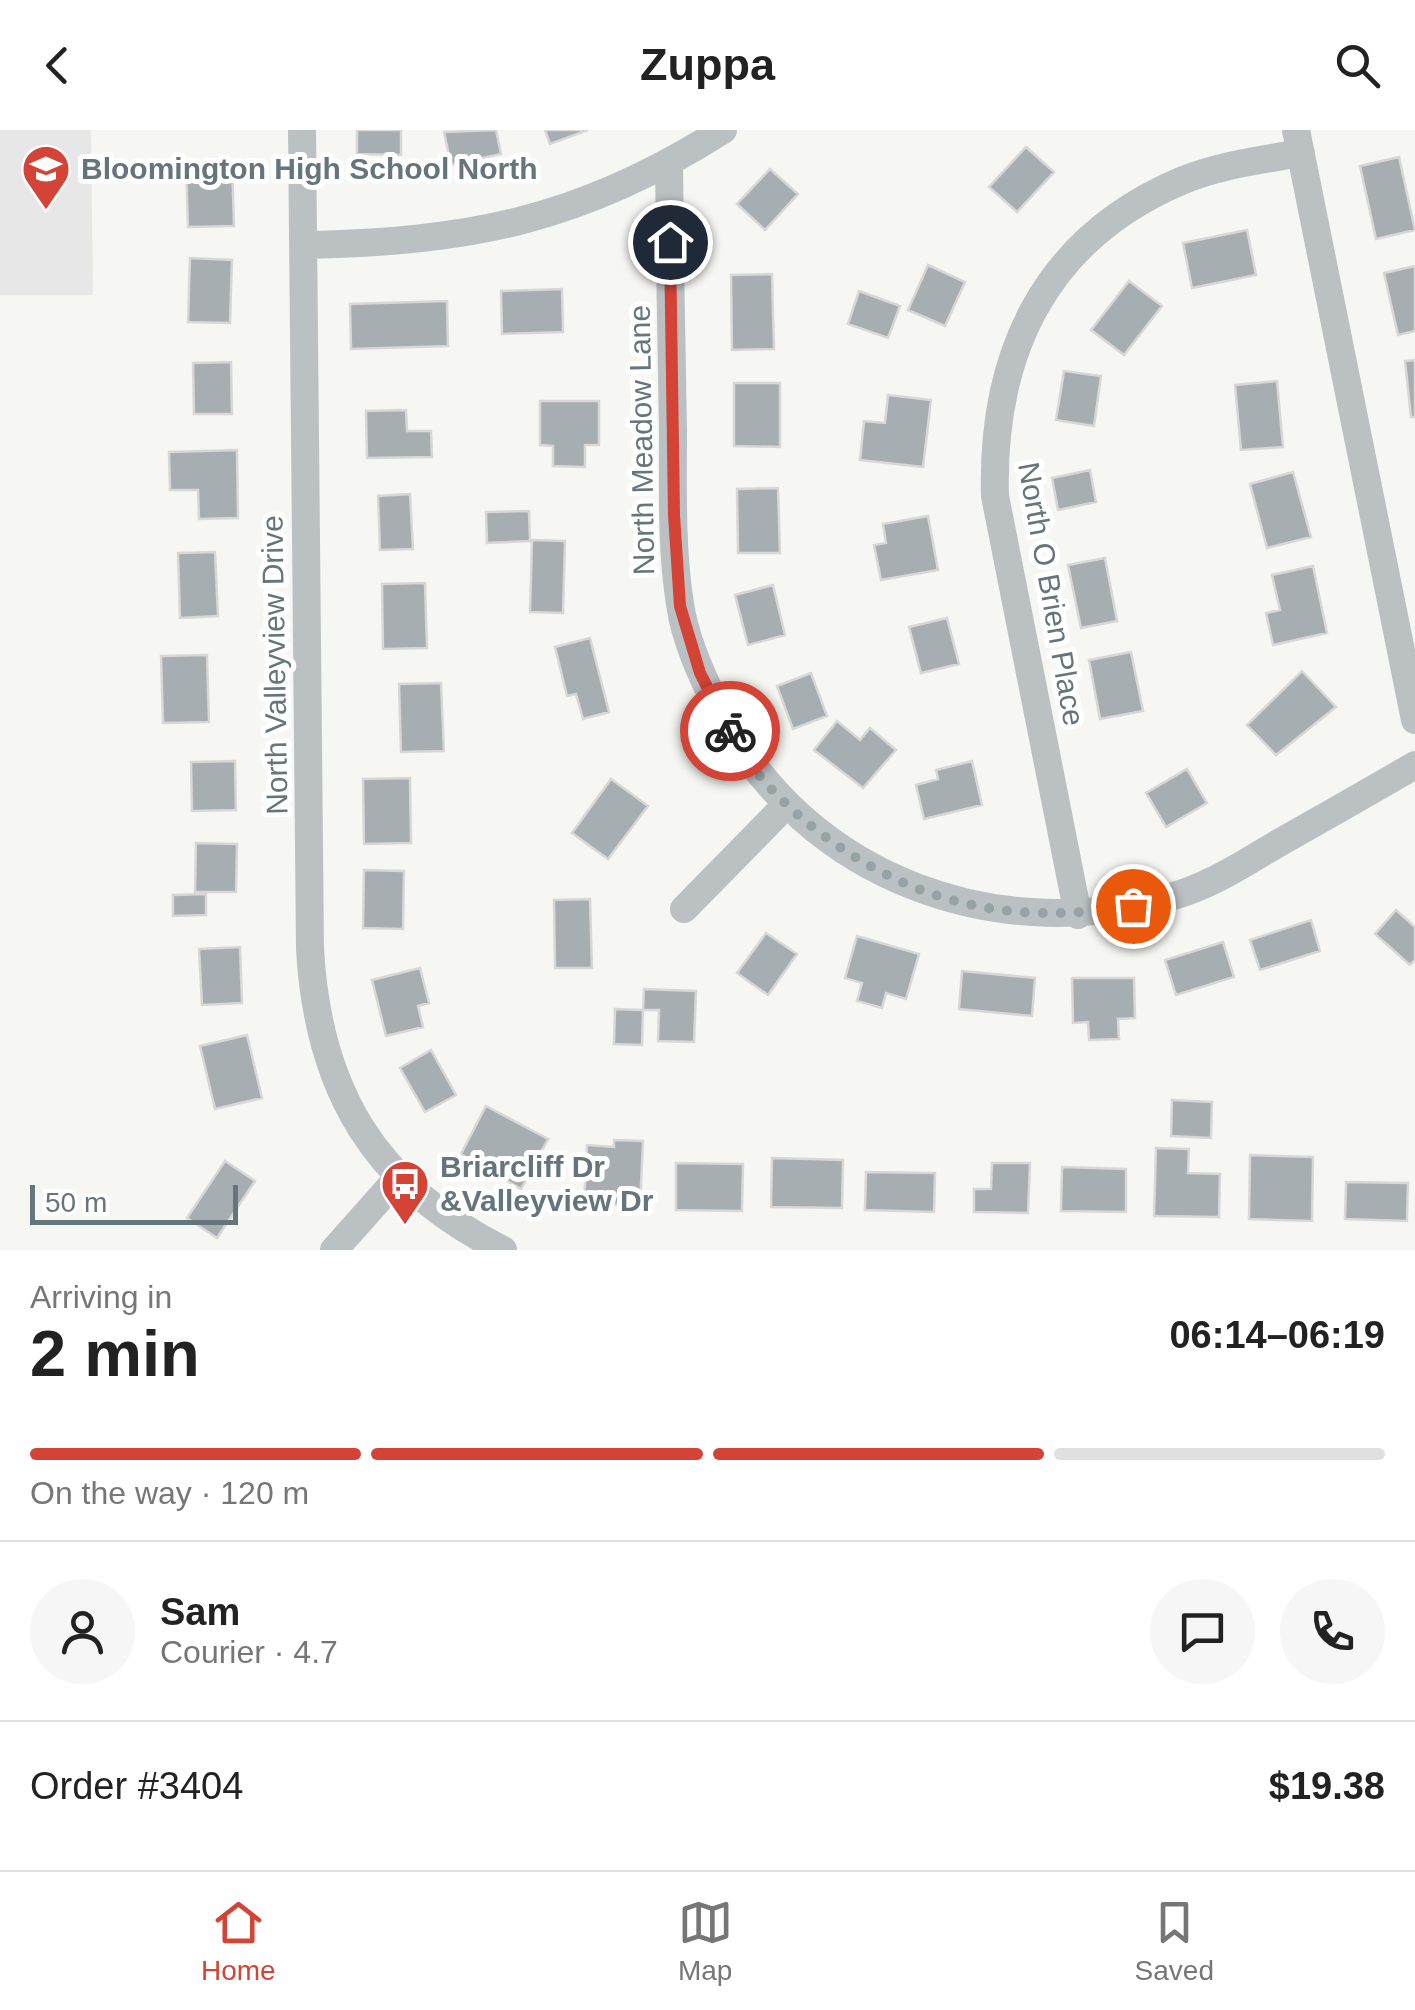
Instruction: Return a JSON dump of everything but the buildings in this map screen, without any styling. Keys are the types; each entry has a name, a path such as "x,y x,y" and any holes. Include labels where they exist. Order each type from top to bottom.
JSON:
{"street":[{"name":"North Valleyview Drive","path":"302,130 313,998 322,1039 345,1103 398,1178 429,1206 504,1250"},
{"path":"304,246 390,244 479,232 566,209 669,164 724,130"},
{"path":"1298,142 1415,720"},
{"name":"North O Brien Place","path":"1078,915 995,496 994,450 1004,377 1018,340 1048,286 1099,230 1183,180 1298,142"},
{"name":"North Meadow Lane","path":"669,164 674,515 680,606 700,673 740,752 786,806 835,845 892,880 950,901 1014,913 1078,915 1185,892 1415,765"},
{"path":"684,909 786,806"},
{"path":"334,1250 398,1178"}],"shaded area":[{"name":"Bloomington High School North","path":"0,130 91,130 93,295 0,295"}],"way so far":[{"path":"730,731 740,752 786,806 835,845 892,880 950,901 1014,913 1078,915 1133,906"}],"place":[{"name":"Bloomington High School North","path":"46,212"},
{"name":"Briarcliff Dr &Valleyview Dr","path":"405,1226"}],"route":[{"path":"670,242 674,515 680,606 700,673 730,731"}]}
